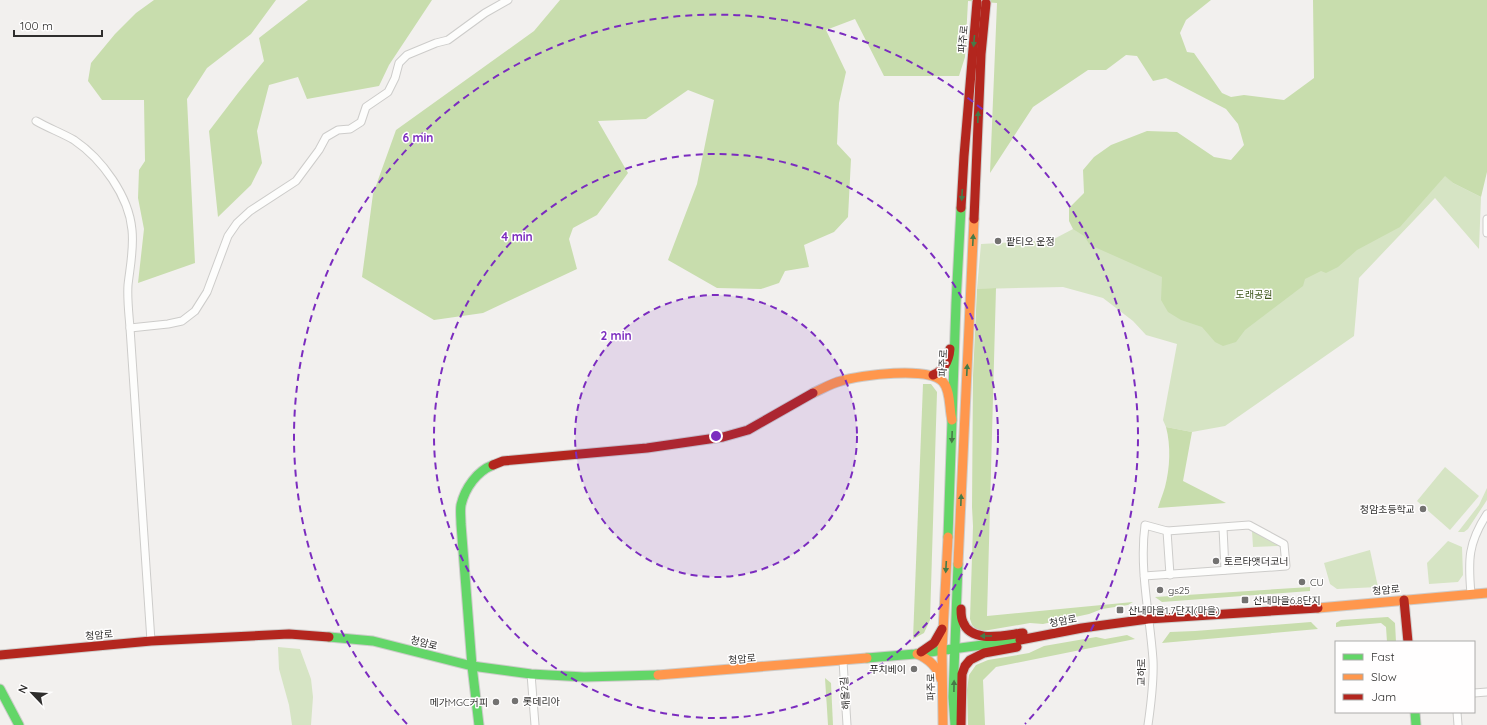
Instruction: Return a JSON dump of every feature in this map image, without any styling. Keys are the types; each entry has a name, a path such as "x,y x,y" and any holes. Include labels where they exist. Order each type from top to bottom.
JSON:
{"street":[{"path":"130,328 175,323 182,321 195,311 207,292 228,236 237,223 250,211 296,181 319,150 326,137 338,130 350,129 361,122 366,107 388,92 395,78 399,63 407,55 436,43 448,40 485,13 508,0"},
{"name":"파주로","path":"943,725 942,650 964,156 982,2 981,54 954,649 955,725"},
{"path":"36,121 74,140 98,161 115,183 127,205 132,230 132,258 128,286 130,328 151,641"},
{"path":"1487,219 1487,233"},
{"path":"932,375 940,373 946,367 949,358 951,325 956,312"},
{"path":"479,725 472,666 461,524 461,506 467,490 476,477 488,467 503,461 647,448 723,438 748,430 792,404 840,381 888,373 932,375 939,377 947,388 952,420"},
{"path":"1471,594 1470,553 1472,542 1478,527 1487,514"},
{"path":"960,525 962,562 961,616 966,627 976,636 1023,633 1039,637"},
{"name":"교하로","path":"1148,725 1152,698 1153,661 1144,576 1143,539 1145,525 1167,531"},
{"path":"1144,576 1170,575 1286,566 1284,544 1249,525 1167,531 1170,575"},
{"path":"1223,528 1225,570"},
{"name":"청암로","path":"0,655 151,641 290,634 373,641 472,666 531,674 584,676 664,675 915,654 1039,637 1082,628 1148,619 1487,593"},
{"path":"1404,600 1408,641"},
{"path":"915,654 928,648 934,643 942,630 944,620"},
{"path":"961,725 962,674 963,668 970,659 980,654 1023,645 1039,637"},
{"path":"915,654 930,660 936,666 940,674 942,686"},
{"name":"해올2길","path":"843,661 847,725"},
{"path":"531,674 536,725"},
{"path":"0,689 19,725"},
{"path":"1475,693 1487,692"},
{"path":"1415,713 1416,725"},
{"path":"1457,713 1458,725"}],"green space":[{"path":"154,0 276,0 251,34 207,68 187,99 195,263 138,283 144,229 138,198 139,170 145,161 144,100 102,100 88,81 91,63 115,34 136,13"},
{"path":"308,0 432,0 389,65 379,86 307,99 298,77 269,85 257,131 262,163 251,185 218,217 209,131 264,61 259,38"},
{"path":"560,0 1211,0 1186,20 1180,33 1187,52 1194,53 1222,93 1231,97 1244,95 1284,100 1314,78 1313,0 1487,0 1487,172 1481,197 1453,183 1445,176 1400,227 1357,250 1338,267 1326,273 1321,271 1305,279 1303,286 1245,330 1236,342 1223,346 1215,342 1202,327 1181,320 1168,312 1161,300 1162,277 1090,245 1084,236 1073,229 1069,221 1069,208 1084,193 1083,170 1094,157 1111,145 1147,131 1177,132 1214,157 1231,160 1244,145 1238,124 1226,109 1166,78 1153,81 1137,56 1126,55 1106,70 1088,70 1033,107 990,173 997,3 968,1 965,57 959,76 884,76 855,19 826,30 846,72 839,103 837,144 851,159 848,217 834,232 804,245 809,267 785,271 779,283 761,289 717,288 668,260 697,184 714,100 688,90 646,119 598,121 628,173 597,215 573,228 569,239 577,269 483,313 434,320 362,277 373,194 396,130 534,31"},
{"name":"도래공원","path":"1445,175 1453,183 1481,197 1479,249 1435,198 1359,278 1354,336 1225,426 1192,432 1166,427 1163,420 1177,344 1146,335 1133,321 1103,298 1063,287 977,289 981,244 1052,240 1073,229"},
{"path":"996,288 987,616 1133,602 1128,605 1102,609 1089,614 1043,624 1030,623 983,631 976,629 972,625 970,619 973,526 973,376 977,289"},
{"path":"923,384 931,384 937,392 930,620 924,633 913,639"},
{"path":"1166,427 1192,432 1183,481 1226,503 1158,508 1165,487 1169,465 1169,442"},
{"path":"1445,467 1479,496 1450,530 1417,501"},
{"path":"1487,488 1487,500 1468,529 1464,532 1458,532 1479,505"},
{"path":"1252,531 1279,546 1253,547"},
{"path":"1448,541 1462,547 1463,575 1458,582 1429,584 1427,563"},
{"path":"1370,550 1378,587 1337,589 1330,584 1324,563"},
{"path":"1310,587 1310,591 1162,602 1155,597"},
{"path":"1388,617 1395,623 1396,641 1387,641 1386,627 1381,623 1336,627 1336,623 1341,620"},
{"path":"1311,622 1318,629 1162,643 1170,632"},
{"path":"1127,635 1135,639 996,667 983,680 985,725 968,725 967,690 969,675 976,665 988,660 1029,653 1044,646 1096,637 1105,639"},
{"path":"278,647 300,649 311,679 313,697 311,725 292,725 289,705 279,669"},
{"path":"825,678 831,683 833,725 828,725"}],"traffic: fast":[{"path":"948,537 956,303 961,208"},
{"path":"479,725 472,666 461,524 461,505 465,492 472,481 482,471 493,465"},
{"path":"955,725 953,697 958,564"},
{"path":"329,637 373,641 472,666 531,674 584,677 658,675"},
{"path":"867,658 915,654 1020,640"},
{"path":"0,689 19,725"},
{"path":"1415,713 1416,725"}],"traffic: slow":[{"path":"958,564 974,219"},
{"path":"813,393 838,382 863,376 894,373 924,374 935,377 946,386 949,395 952,420"},
{"path":"943,725 942,651 948,537"},
{"path":"1318,608 1487,593"},
{"path":"917,654 932,664 937,670 941,679"},
{"path":"658,675 867,658"}],"traffic: jam":[{"path":"961,208 977,2"},
{"path":"974,219 981,54 986,3"},
{"path":"933,375 941,371 946,365 950,349"},
{"path":"493,465 503,461 647,448 723,437 748,430 813,393"},
{"path":"1404,600 1408,641"},
{"path":"1020,640 1082,628 1148,619 1318,608"},
{"path":"961,609 961,617 963,622 967,629 973,633 981,636 998,636 1023,633"},
{"path":"921,652 934,643 942,629"},
{"path":"0,655 151,641 289,634 329,637"},
{"path":"961,725 962,674 965,666 970,660 984,653 1017,647"}],"place":[{"name":"팥티오 운정","path":"998,241"},
{"name":"청암초등학교","path":"1423,509"},
{"name":"토르타앳더코너","path":"1216,561"},
{"name":"CU","path":"1302,582"},
{"name":"gs25","path":"1160,590"},
{"name":"산내마을6.8단지","path":"1245,600"},
{"name":"산내마을1.7단지(마을)","path":"1120,610"},
{"name":"푸치베이","path":"914,669"},
{"name":"롯데리아","path":"515,701"},
{"name":"메가MGC커피","path":"496,702"}]}
